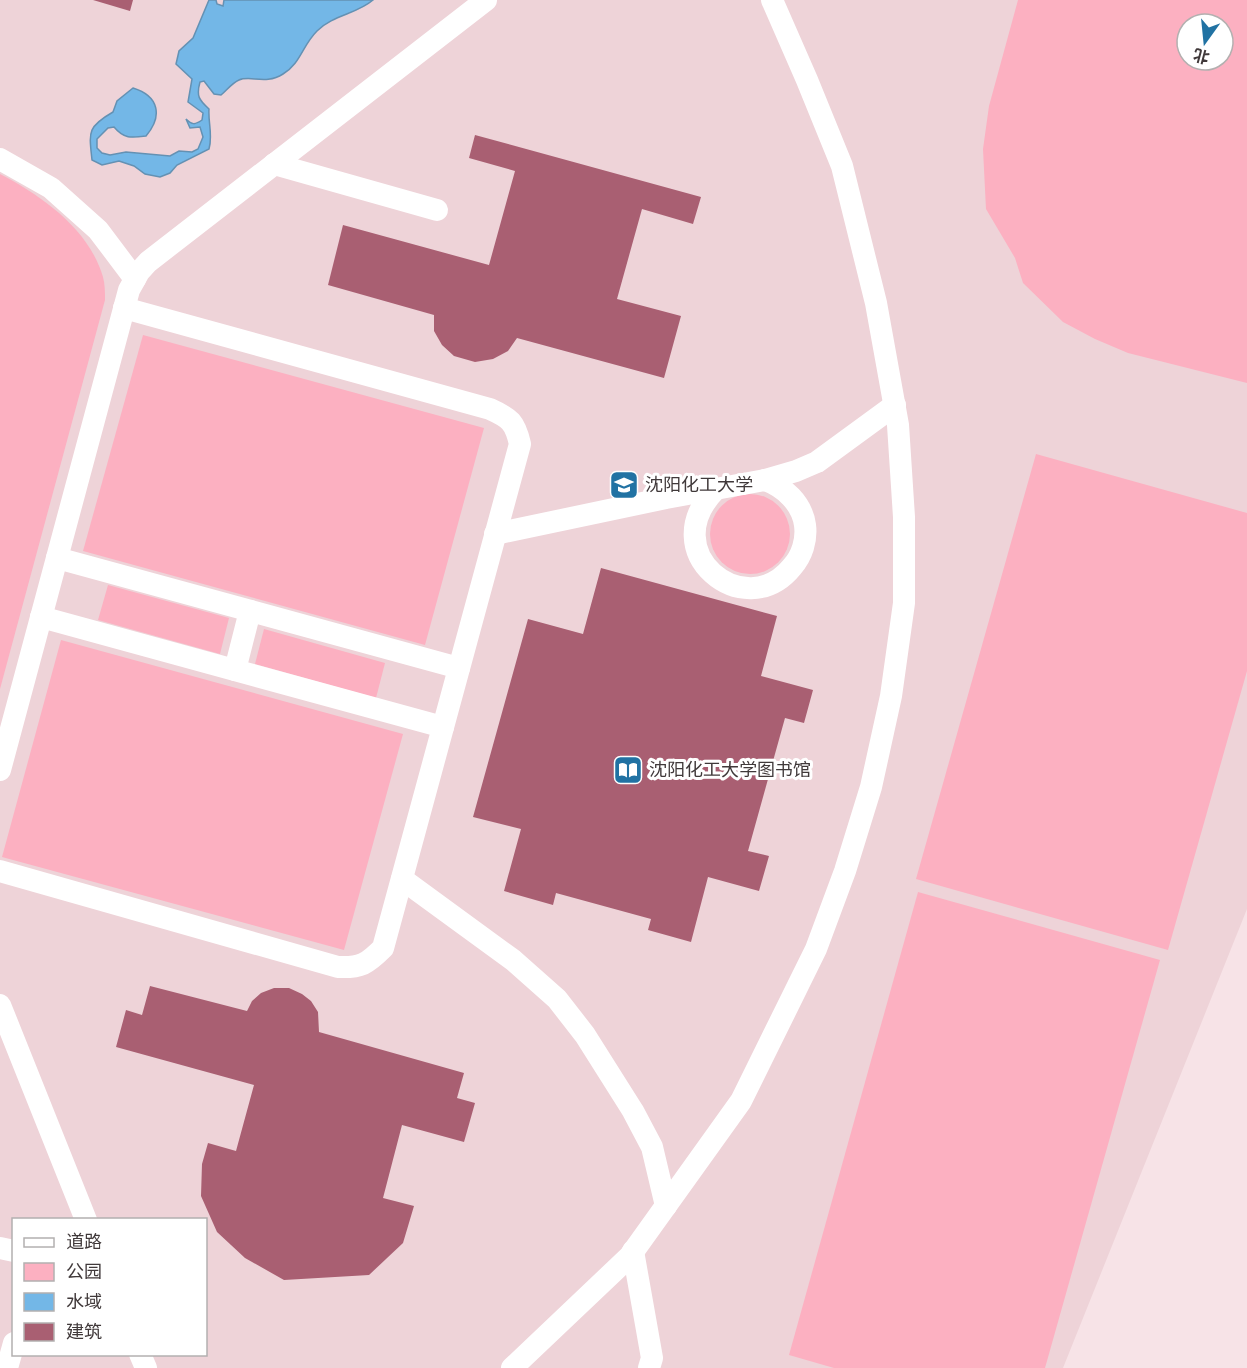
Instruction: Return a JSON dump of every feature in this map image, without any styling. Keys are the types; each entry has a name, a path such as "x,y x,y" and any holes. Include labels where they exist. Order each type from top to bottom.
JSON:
{"street":[{"path":"0,771 124,308 135,279 148,262 486,0"},
{"path":"512,1368 633,1251 741,1101 816,949 845,871 871,787 891,696 904,603 904,517 895,405 876,303 842,166 772,0"},
{"path":"0,159 51,188 98,230 135,279"},
{"path":"274,164 437,210"},
{"path":"0,871 338,967 356,968 370,960 383,948 520,444 517,429 506,416 490,409 124,308"},
{"path":"495,534 765,480 796,471 818,462 895,405"},
{"path":"716,489 705,500 697,514 694,532 696,550 705,566 717,578 733,586 751,588 770,585 786,575 798,561 805,543 805,524 798,506 787,491 765,480"},
{"path":"57,558 459,668"},
{"path":"235,670 250,611"},
{"path":"41,617 443,727"},
{"path":"402,879 513,960 557,999 585,1035 638,1120 652,1147 666,1206"},
{"path":"0,1005 85,1218"},
{"path":"633,1251 652,1365"},
{"path":"7,1368 12,1350"}],"shaded area":[{"name":"沈阳化工大学","path":"0,0 1247,0 1247,909 1063,1368 0,1368"}],"green space":[{"path":"1018,0 1247,0 1247,383 1128,353 1063,322 1023,283 1015,258 986,209 983,149 989,106"},
{"path":"0,174 47,204 75,229 96,260 104,280 105,300 0,689"},
{"path":"143,335 484,428 425,645 83,551"},
{"path":"1036,454 1247,513 1247,671 1168,950 916,879"},
{"path":"750,494 765,497 778,506 787,519 790,534 787,549 778,562 765,571 750,574 735,571 722,562 713,549 710,534 713,519 722,506 735,497"},
{"path":"108,585 229,618 220,654 98,620"},
{"path":"264,629 385,663 376,698 255,664"},
{"path":"61,640 403,734 344,950 2,857"},
{"path":"918,892 1160,960 1045,1368 834,1368 789,1355"}],"water":[{"path":"209,0 216,0 217,4 223,6 224,0 373,0 323,26 312,37 294,65 277,77 239,80 221,95 214,94 204,81 200,82 199,97 209,109 211,139 209,149 177,165 170,173 160,177 145,174 134,166 119,161 102,165 92,160 90,136 94,126 113,112 117,101 133,88 153,101 156,107 155,121 146,136 125,136 114,127 108,128 97,139 97,148 102,153 110,155 126,152 170,156 179,151 192,152 198,149 203,137 200,127 190,128 186,119 194,124 197,123 202,120 203,113 188,102 192,79 176,64 179,51 193,38"}],"building":[{"path":"93,0 133,0 130,11"},
{"path":"475,135 701,197 693,224 642,209 617,299 681,316 664,378 517,338 508,351 493,359 475,362 454,356 442,345 434,331 434,315 328,285 343,225 489,265 515,171 469,158"},
{"name":"沈阳化工大学图书馆","path":"601,568 777,616 761,676 813,690 804,723 785,718 748,851 769,856 759,891 708,877 691,942 648,930 651,919 556,893 553,905 504,891 521,829 473,817 528,619 583,634"},
{"path":"150,986 247,1011 252,1001 261,993 274,988 289,988 311,1001 318,1012 319,1032 464,1073 457,1098 475,1103 464,1142 402,1125 383,1198 414,1206 403,1243 369,1275 284,1280 245,1258 217,1232 201,1196 202,1164 208,1143 236,1151 254,1085 116,1047 126,1010 142,1015"}],"place":[{"name":"沈阳化工大学","path":"624,485"},
{"name":"沈阳化工大学图书馆","path":"628,770"}]}
